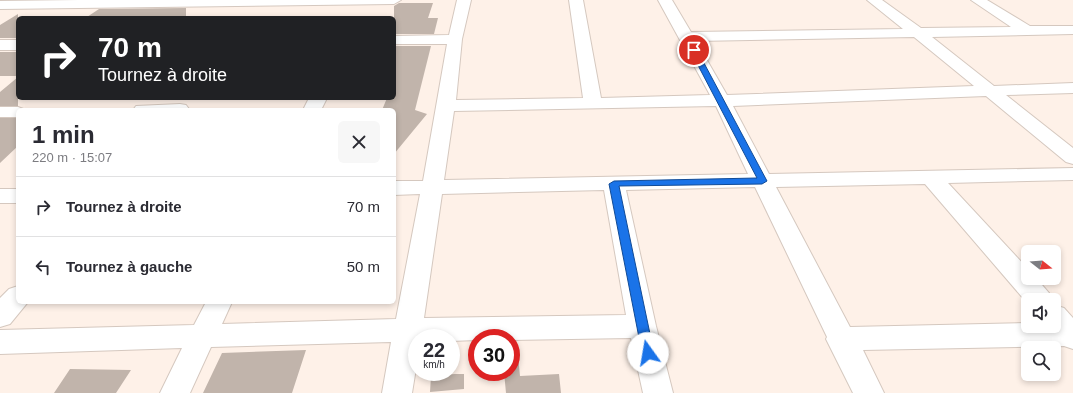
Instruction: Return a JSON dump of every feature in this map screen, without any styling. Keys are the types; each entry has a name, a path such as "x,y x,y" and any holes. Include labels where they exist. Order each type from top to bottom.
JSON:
{"street":[{"path":"0,5 25,3 271,1 367,4 394,0"},
{"path":"397,393 446,106 455,39 464,0"},
{"path":"576,0 593,103"},
{"path":"665,0 722,101 840,339 869,393"},
{"path":"874,0 918,33 1073,158"},
{"path":"978,0 1026,31"},
{"path":"262,13 271,1"},
{"path":"0,17 25,3"},
{"path":"686,37 1073,30"},
{"path":"396,40 455,39"},
{"path":"0,45 16,45"},
{"path":"446,106 722,101 1073,88"},
{"path":"162,108 183,106"},
{"path":"0,112 16,112"},
{"path":"396,188 1073,174"},
{"path":"931,177 1034,293"},
{"path":"614,184 642,326 658,393"},
{"path":"0,196 16,196"},
{"path":"0,316 16,298"},
{"path":"175,393 218,304"},
{"path":"0,342 203,335 642,326"},
{"path":"840,339 1068,330"}],"building":[{"path":"399,3 433,3 428,18 438,18 434,34 396,34 396,16 394,16 394,6"},
{"path":"186,8 186,16 88,16 99,9"},
{"path":"18,14 18,16 16,16 16,38 0,38 0,25"},
{"path":"396,46 431,46 415,110 427,114 396,152 396,108 383,108 386,100 396,100"},
{"path":"0,52 16,52 16,76 0,76"},
{"path":"16,79 16,100 18,100 18,106 0,106 0,92"},
{"path":"0,118 16,118 16,148 0,163"},
{"path":"306,350 292,393 203,393 222,353"},
{"path":"70,369 131,370 116,393 54,393"},
{"path":"460,374 464,374 464,389 430,392 431,381 460,381"},
{"path":"559,374 561,393 506,393 505,381 520,381 520,376"}],"route":[{"path":"648,353 614,184 762,181 722,101 694,50"}]}
